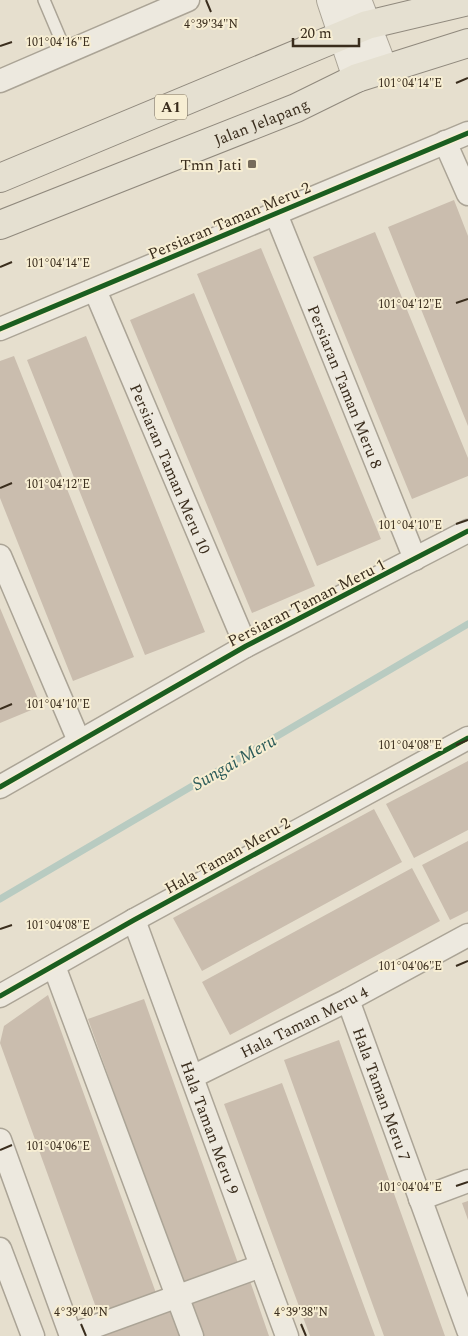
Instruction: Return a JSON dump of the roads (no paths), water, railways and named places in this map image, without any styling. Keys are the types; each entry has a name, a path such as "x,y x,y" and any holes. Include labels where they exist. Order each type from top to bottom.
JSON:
{"main road":[{"name":"A1","path":"0,178 367,25 468,1"},
{"name":"Jalan Jelapang","path":"0,225 296,108 357,78 383,68 468,43"}],"street":[{"path":"0,81 188,0"},
{"path":"331,0 357,78"},
{"path":"358,0 383,68"},
{"name":"Persiaran Taman Meru 2","path":"0,329 468,133"},
{"path":"445,142 468,194"},
{"name":"Persiaran Taman Meru 8","path":"276,214 415,559"},
{"name":"Persiaran Taman Meru 10","path":"96,290 246,646"},
{"name":"Persiaran Taman Meru 1","path":"0,787 246,646 468,531"},
{"path":"0,556 79,741"},
{"name":"Hala Taman Meru 2","path":"0,996 134,920 468,738"},
{"name":"Hala Taman Meru 9","path":"134,920 287,1336"},
{"name":"Hala Taman Meru 4","path":"192,1077 348,1000 468,935"},
{"path":"54,966 192,1336"},
{"name":"Hala Taman Meru 7","path":"348,1000 468,1330"},
{"path":"0,1140 71,1336 262,1266"},
{"path":"420,1199 468,1181"},
{"path":"0,1249 33,1336"}],"lane":[{"path":"44,0 66,52"}],"waterway":[{"name":"Sungai Meru","path":"0,899 468,624"}],"place":[{"name":"Tmn Jati","path":"252,164"}]}
